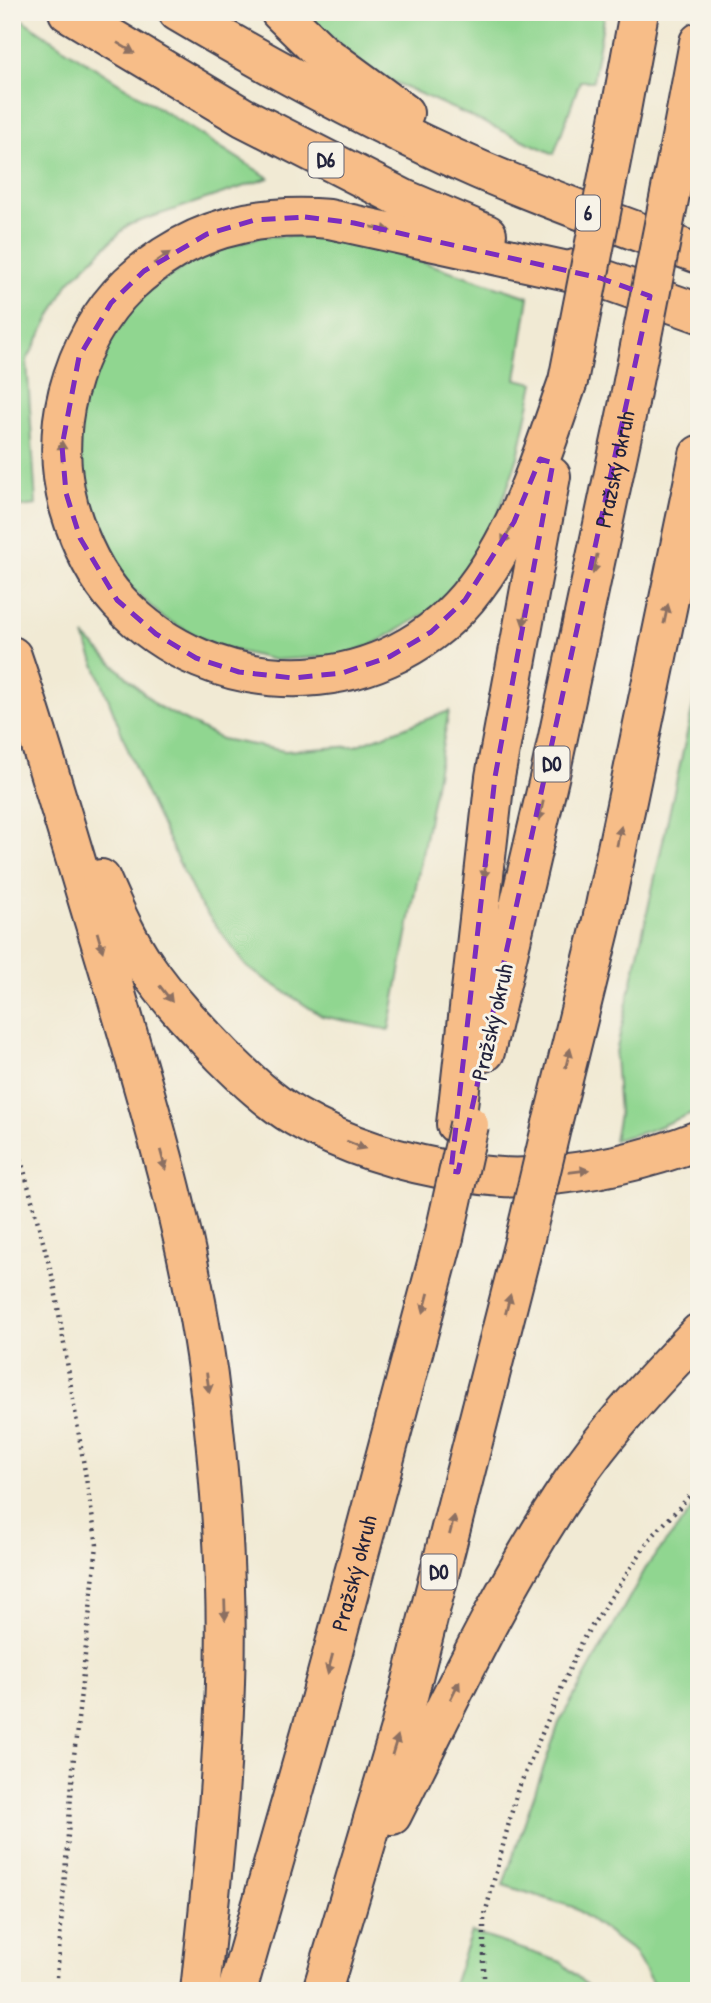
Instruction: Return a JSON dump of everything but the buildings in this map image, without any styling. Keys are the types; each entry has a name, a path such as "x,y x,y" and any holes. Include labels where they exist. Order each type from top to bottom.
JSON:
{"highway":[{"name":"D6","path":"68,12 243,117 404,199 529,252 600,278"},
{"path":"178,12 319,91 479,169"},
{"path":"280,12 321,52 479,169"},
{"path":"463,1124 495,777 638,15"},
{"name":"Pražský okruh","path":"237,1991 320,1704 444,1237 463,1124 551,770 629,402 699,42"},
{"name":"6","path":"479,169 699,254"},
{"path":"568,381 514,522 481,581 449,617 409,646 367,666 342,673 293,678 239,672 196,658 156,634 117,600 92,564 80,538 66,493 62,466 62,423 73,376 88,338 111,303 144,271 162,257 207,234 232,225 255,220 305,217 328,219 600,278 699,313"},
{"name":"D0","path":"322,1991 398,1731 525,1238 600,930 699,455"},
{"path":"12,656 39,736 169,1180 192,1284 212,1408 222,1548 225,1682 213,1872 200,1991"},
{"path":"39,736 112,904 145,966 183,1015 227,1060 263,1094 294,1116 388,1158 491,1176 527,1178 619,1165 666,1153 699,1140"},
{"path":"347,1904 495,1611 550,1517 569,1487 627,1412 699,1333"}],"path":[{"path":"12,1125 54,1283 97,1545 74,1756 57,1991"},
{"path":"484,1991 484,1918 517,1792 581,1642 650,1539 699,1486"}],"highlighted area":[{"path":"305,217 354,223 600,278 650,296 458,1172 451,1171 495,777 553,463 540,459 514,522 465,600 431,632 389,657 342,673 293,678 239,672 196,658 156,634 117,600 80,538 66,493 62,446 79,357 111,303 144,271 207,234 255,220"}],"green space":[{"path":"302,12 605,12 593,81 580,81 554,154 396,83 362,64"},
{"path":"12,13 269,178 128,225 69,282 27,360 36,505 12,508"},
{"path":"262,236 344,236 529,297 516,379 534,383 518,457 499,512 472,565 427,613 370,646 338,656 274,660 215,646 163,618 121,578 93,530 79,476 79,419 95,363 124,313 148,290 204,254"},
{"path":"84,636 157,706 221,739 285,751 355,746 449,711 389,1030 322,1016 248,968 198,902 141,783"},
{"path":"699,679 699,1110 648,1131 614,1140 619,1114 615,1057"},
{"path":"699,1501 699,1991 657,1991 634,1952 573,1907 503,1885 559,1723 647,1566"},
{"path":"471,1932 561,1962 593,1991 451,1991"}]}
